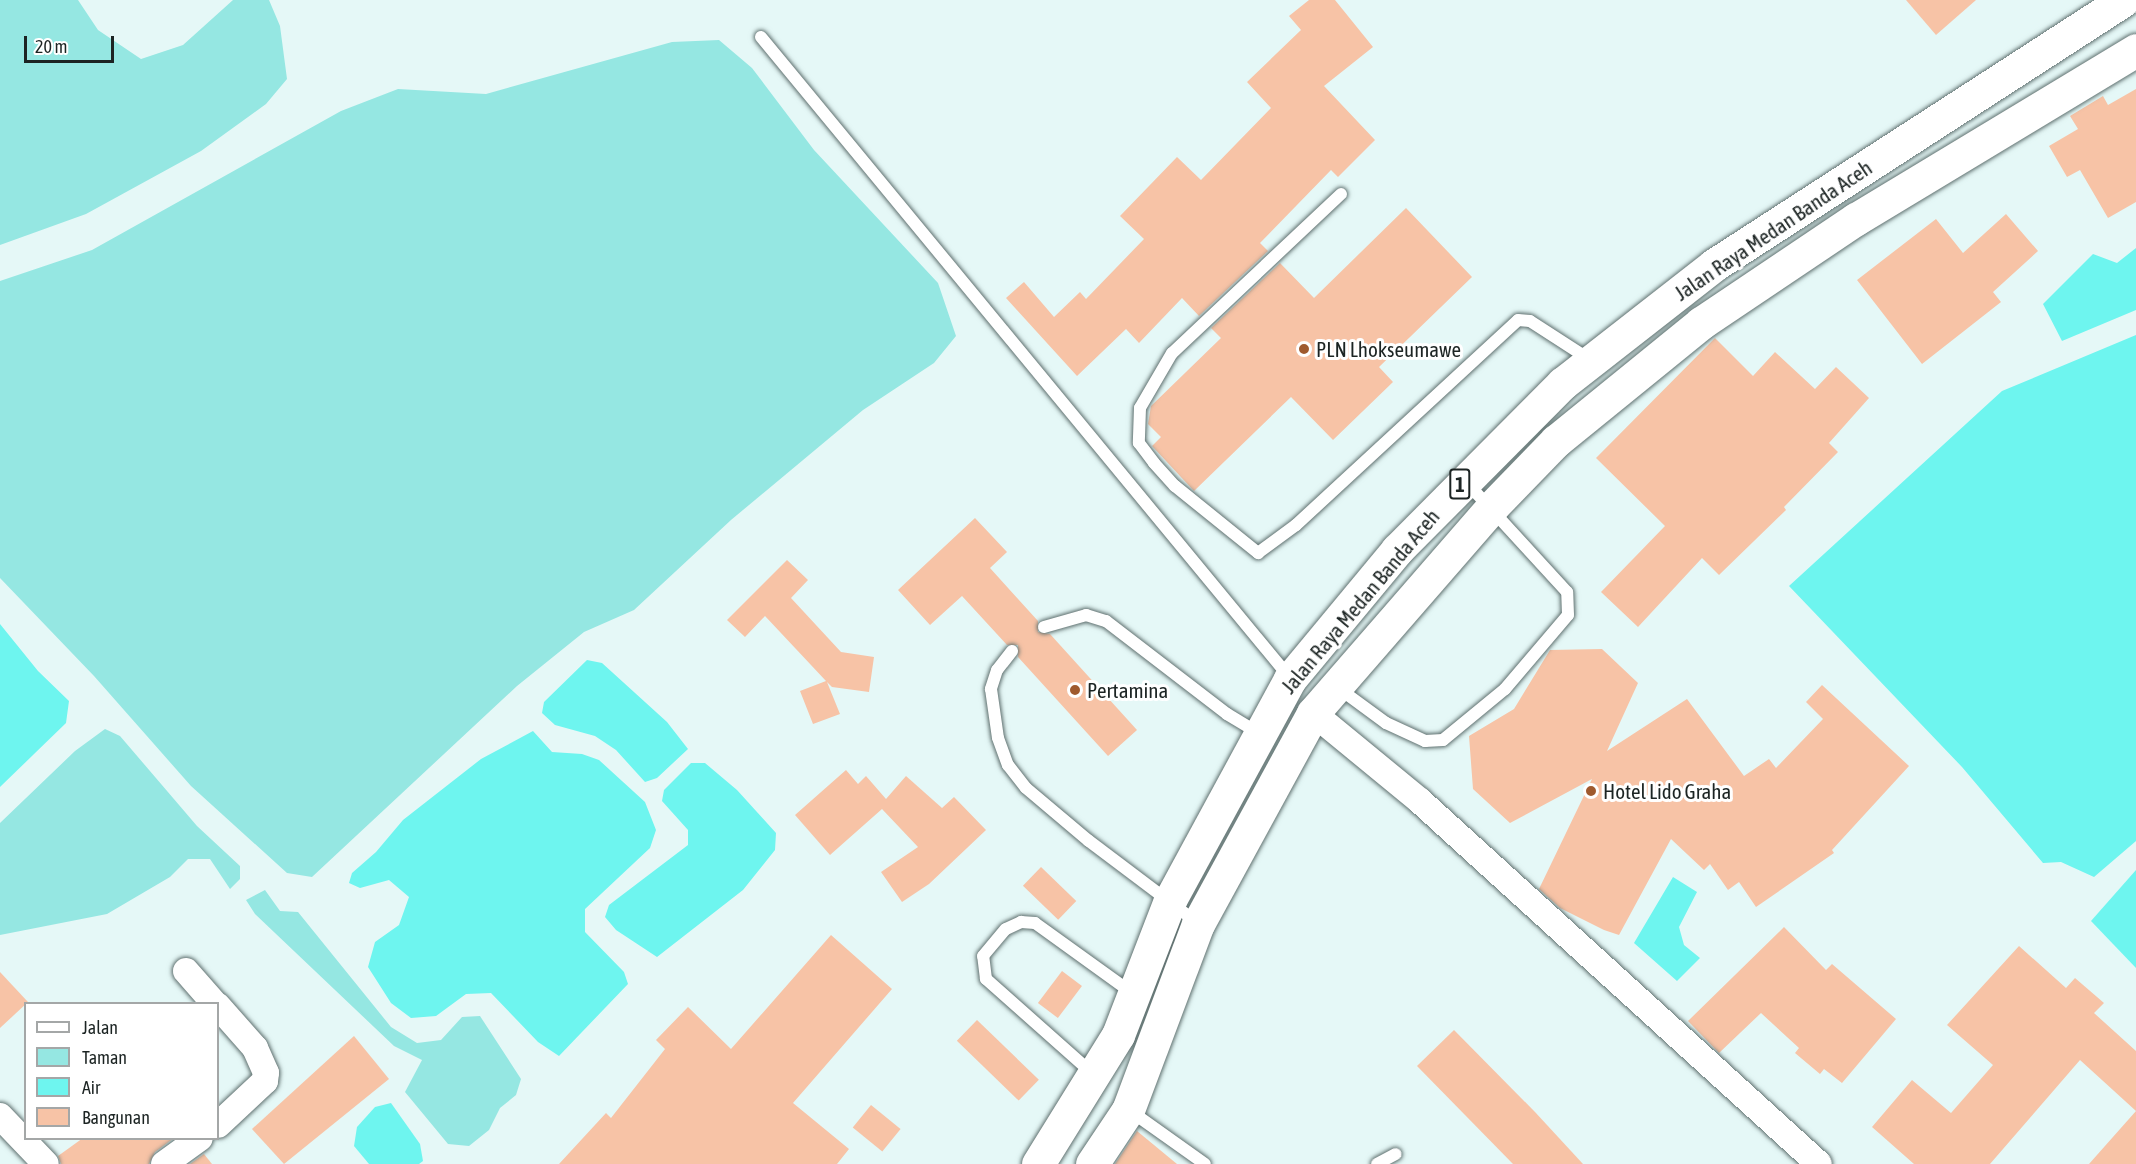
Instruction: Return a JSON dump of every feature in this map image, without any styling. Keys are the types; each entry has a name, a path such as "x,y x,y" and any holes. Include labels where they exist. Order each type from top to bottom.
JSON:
{"highway":[{"name":"Jalan Raya Medan Banda Aceh","path":"1038,1164 1118,1035 1132,993 1170,900 1290,678 1397,550 1464,480 1563,383 1593,362 1714,265 2116,5"},
{"name":"Jalan Raya Medan Banda Aceh","path":"1092,1164 1128,1110 1198,924 1313,714 1492,507 1556,441 1701,323 1856,219 2136,50"},
{"path":"1833,188 1856,219"}],"street":[{"path":"1313,714 1420,801 1820,1164"},
{"path":"186,970 213,1002"},
{"path":"219,1008 255,1048 266,1073 265,1081 219,1124"},
{"path":"0,1116 46,1164"},
{"path":"164,1164 197,1140"}],"lane":[{"path":"761,37 1290,678"},
{"path":"1341,194 1172,353 1140,408 1139,443 1154,463 1189,498 1223,521 1258,553 1291,530 1518,320 1530,321 1593,362"},
{"path":"1336,686 1386,723 1434,741 1443,740 1505,689 1568,615 1570,599 1492,507 1464,480"},
{"path":"1044,627 1086,615 1106,621 1227,714 1259,733"},
{"path":"1012,651 997,670 991,689 998,738 1008,765 1026,788 1089,841 1170,900 1198,924"},
{"path":"1095,1075 986,979 983,956 1006,929 1021,922 1035,923 1132,993"},
{"path":"1128,1110 1205,1164"},
{"path":"1377,1164 1396,1154"}],"green space":[{"path":"0,0 78,0 98,30 141,59 183,45 233,0 269,0 280,26 287,79 266,104 201,151 86,214 0,245"},
{"path":"719,40 752,68 814,150 938,283 956,336 934,363 863,410 731,520 634,610 584,632 517,686 312,877 287,873 191,786 94,676 0,578 0,281 92,250 341,111 398,89 486,94 672,42"},
{"path":"105,729 120,736 197,826 240,866 240,879 230,889 210,859 188,859 170,877 107,914 0,935 0,823 75,751"},
{"path":"265,890 280,911 298,912 391,1027 417,1043 441,1040 462,1017 480,1016 521,1079 516,1095 500,1108 489,1130 469,1146 448,1144 405,1092 422,1060 394,1046 255,914 246,900"}],"water":[{"path":"2136,248 2136,310 2062,341 2043,304 2093,254 2117,263"},
{"path":"2136,335 2136,841 2094,877 2061,862 2043,863 1962,767 1789,586 2002,391"},
{"path":"0,624 38,671 69,701 66,723 0,787"},
{"path":"587,660 602,663 667,722 688,749 657,778 645,782 616,750 595,736 555,725 542,713 544,702"},
{"path":"533,731 552,752 582,754 599,760 645,802 656,830 650,848 585,909 585,932 624,972 628,984 559,1056 538,1042 491,993 466,994 436,1016 411,1018 391,1003 368,967 375,942 399,925 409,897 389,880 360,888 349,883 352,873 376,852 403,820 481,759"},
{"path":"691,763 705,763 737,790 776,833 775,850 743,890 657,957 616,930 605,917 609,905 688,845 688,830 662,801 664,790"},
{"path":"2136,870 2136,968 2091,921"},
{"path":"1673,877 1697,892 1679,927 1684,945 1700,958 1677,981 1634,943"},
{"path":"391,1103 420,1144 423,1161 419,1164 369,1164 354,1146 357,1127 375,1107"}],"building":[{"path":"1309,0 1335,0 1373,47 1324,86 1375,140 1338,177 1331,170 1260,243 1268,251 1199,316 1182,298 1139,343 1126,329 1077,376 1006,298 1024,282 1054,317 1080,292 1086,299 1144,239 1120,216 1177,157 1201,180 1271,108 1247,82 1301,30 1289,16"},
{"path":"1906,0 1976,0 1936,35"},
{"path":"2136,89 2136,202 2108,218 2080,170 2067,177 2049,146 2078,129 2070,116 2103,96 2108,105"},
{"name":"PLN Lhokseumawe","path":"1406,208 1472,277 1379,367 1393,382 1333,440 1291,397 1194,491 1152,446 1161,437 1148,424 1151,406 1221,338 1211,328 1280,263 1314,298"},
{"path":"2006,214 2038,251 1993,292 2001,302 1922,364 1857,280 1936,219 1963,253"},
{"path":"1715,338 1753,376 1775,352 1815,389 1836,367 1869,398 1829,443 1838,452 1784,507 1786,510 1719,575 1702,558 1638,627 1601,592 1665,526 1596,458"},
{"path":"975,518 1007,552 990,568 1038,621 1038,632 1050,634 1137,730 1108,756 1018,657 1018,645 1007,645 962,596 930,625 898,590"},
{"path":"787,560 808,580 791,598 841,652 874,657 869,692 832,687 827,682 840,714 813,724 800,691 826,681 765,616 745,637 727,620"},
{"path":"1602,649 1638,683 1607,751 1687,699 1744,776 1769,759 1776,768 1823,719 1806,702 1822,685 1909,766 1832,850 1834,853 1756,907 1739,882 1728,890 1710,864 1704,870 1671,839 1619,935 1604,930 1560,908 1539,889 1592,779 1510,823 1473,789 1469,736 1514,709 1550,650"},
{"path":"846,770 858,784 866,776 886,799 906,776 942,808 954,797 986,830 929,884 902,902 881,872 918,847 882,809 830,855 795,815"},
{"path":"1041,867 1076,901 1058,920 1023,886"},
{"path":"1784,927 1826,970 1832,964 1896,1019 1842,1083 1824,1069 1820,1074 1795,1053 1799,1048 1761,1013 1719,1053 1688,1021"},
{"path":"831,935 892,989 793,1103 849,1149 837,1164 559,1164 606,1113 611,1118 665,1049 656,1040 688,1007 731,1049"},
{"path":"2019,946 2066,988 2075,978 2104,1003 2094,1013 2136,1051 2136,1111 2080,1060 1990,1164 1914,1164 1872,1127 1912,1080 1951,1113 1993,1065 1947,1025"},
{"path":"1062,971 1082,986 1058,1018 1038,1003"},
{"path":"0,972 28,1002 24,1002 24,1006 0,1028"},
{"path":"977,1020 1039,1080 1019,1101 957,1041"},
{"path":"1454,1030 1583,1164 1513,1164 1417,1066"},
{"path":"354,1036 389,1079 284,1164 252,1129"},
{"path":"871,1105 901,1129 882,1151 853,1128"},
{"path":"2136,1111 2136,1164 2089,1164"},
{"path":"1137,1131 1177,1164 1115,1164"},
{"path":"80,1140 171,1140 155,1152 149,1164 61,1164 58,1156"},
{"path":"204,1154 212,1164 190,1164"}],"place":[{"name":"PLN Lhokseumawe","path":"1304,349"},
{"name":"Pertamina","path":"1075,690"},
{"name":"Hotel Lido Graha","path":"1591,791"}]}
